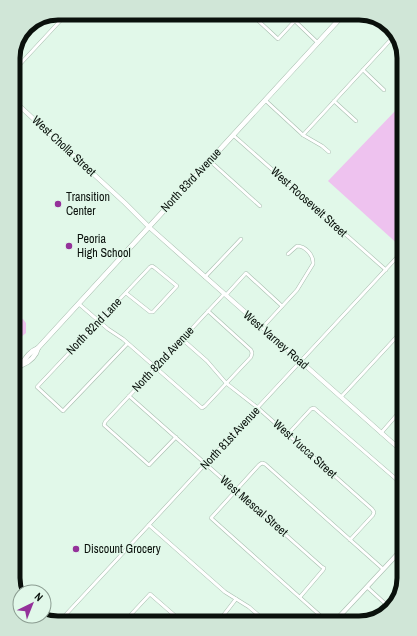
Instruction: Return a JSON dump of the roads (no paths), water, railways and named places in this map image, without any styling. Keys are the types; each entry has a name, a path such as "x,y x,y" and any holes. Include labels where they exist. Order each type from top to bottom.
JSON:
{"main road":[{"name":"North 83rd Avenue","path":"20,368 24,360 33,350 38,348 79,304 339,20"}],"street":[{"path":"20,63 60,20"},
{"path":"258,20 278,39 295,21 318,43"},
{"path":"303,134 392,40"},
{"path":"363,70 384,90"},
{"path":"265,100 303,134 322,146 328,152"},
{"path":"334,101 356,121"},
{"name":"West Cholla Street","path":"20,106 149,227"},
{"name":"West Roosevelt Street","path":"233,135 386,270"},
{"path":"210,160 260,206"},
{"name":"West Varney Road","path":"149,227 397,447"},
{"path":"205,277 241,239"},
{"path":"262,328 300,286 314,260 305,248 299,246 294,248 288,254"},
{"name":"North 81st Avenue","path":"64,616 397,258"},
{"name":"North 82nd Lane","path":"126,293 150,312 153,312 177,286 152,266 98,321 37,387 64,411 127,344"},
{"name":"North 82nd Avenue","path":"176,437 149,465 104,425 208,311 246,273 282,306"},
{"path":"79,304 202,408 251,357 252,353 251,350 208,311"},
{"path":"341,397 397,336"},
{"name":"West Yucca Street","path":"182,339 207,362 226,383 288,434 374,512 350,540"},
{"name":"West Mescal Street","path":"129,396 324,568 300,597"},
{"path":"288,434 311,409 314,408 397,480"},
{"path":"381,433 397,415"},
{"path":"321,616 211,518 262,463 383,569"},
{"path":"149,525 225,592 249,606 260,616"},
{"path":"340,616 397,554"},
{"path":"367,587 386,605"},
{"path":"130,616 150,594 175,616"},
{"path":"223,616 236,599"}],"place":[{"name":"Transition Center","path":"58,204"},
{"name":"Peoria High School","path":"69,246"},
{"name":"Discount Grocery","path":"76,549"}]}
